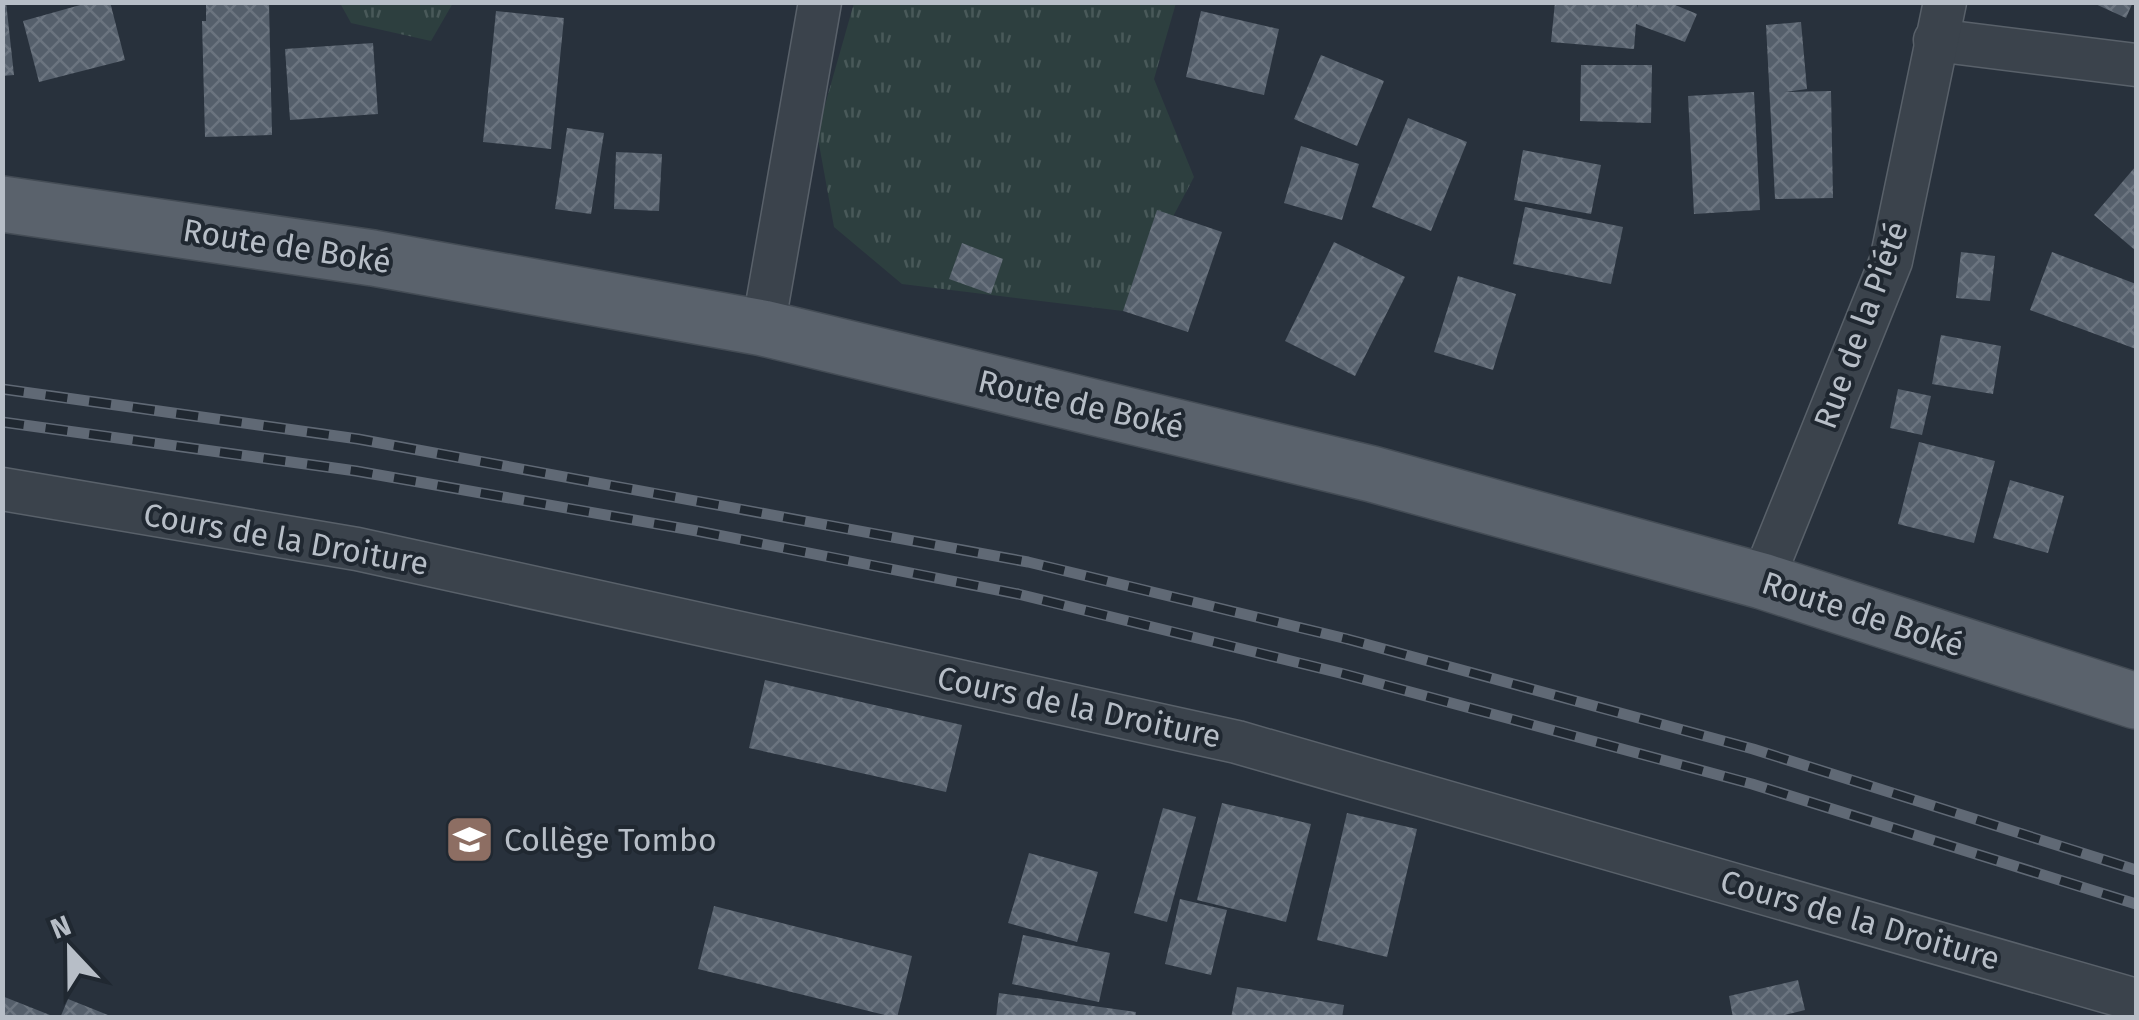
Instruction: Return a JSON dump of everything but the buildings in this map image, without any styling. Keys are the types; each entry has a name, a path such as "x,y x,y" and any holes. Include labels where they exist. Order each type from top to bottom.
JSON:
{"main road":[{"name":"Route de Boké","path":"2,204 372,258 762,328 1372,474 1762,581 2136,701"}],"street":[{"path":"762,328 820,2"},
{"path":"1940,21 2136,66"},
{"name":"Rue de la Piété","path":"1762,581 1891,261 1919,139 1940,21"},
{"name":"Cours de la Droiture","path":"2,489 357,548 1236,742 2136,1000"}],"green space":[{"path":"340,3 453,3 431,41 351,23"},
{"path":"854,3 1176,3 1154,79 1194,177 1123,311 902,284 834,227 817,133"}],"railway":[{"path":"2,389 358,439 1028,562 1347,639 1753,749 2136,870"},
{"path":"2,422 356,471 697,531 1018,594 1340,673 1752,784 2136,904"}],"place":[{"name":"Collège Tombo","path":"469,840"}]}
